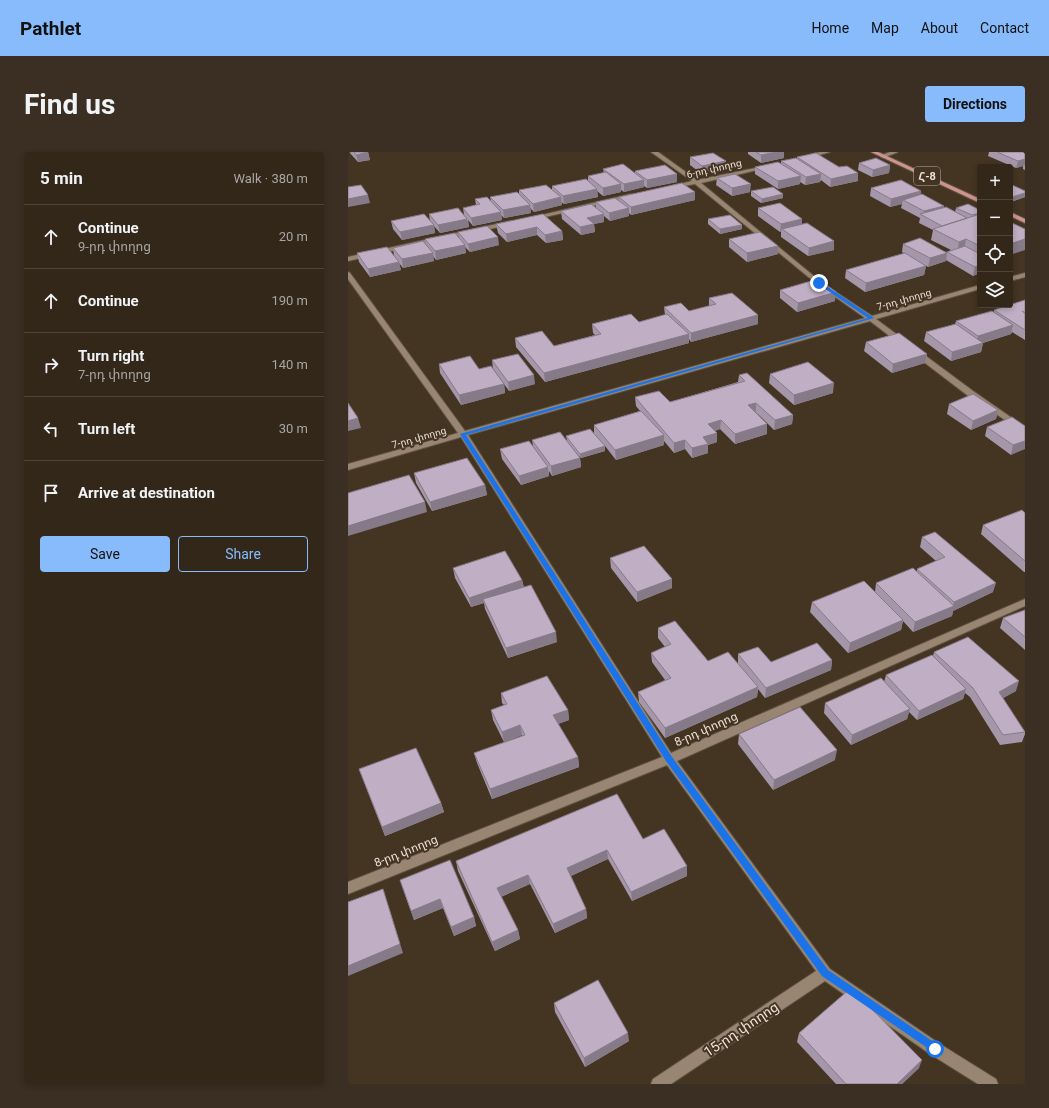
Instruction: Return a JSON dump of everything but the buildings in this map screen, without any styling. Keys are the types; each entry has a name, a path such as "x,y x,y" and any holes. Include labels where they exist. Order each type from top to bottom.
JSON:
{"main road":[{"name":"Հ-8","path":"874,152 978,200"},
{"path":"1013,215 1025,221"}],"street":[{"path":"654,152 696,182 819,283 872,318 970,393 1025,431"},
{"path":"796,159 827,152"},
{"path":"883,156 894,152"},
{"name":"6-րդ փողոց","path":"665,189 773,164"},
{"path":"526,219 634,196"},
{"path":"348,259 518,221"},
{"path":"348,274 463,434 669,759 825,973 935,1049 991,1084"},
{"path":"1013,278 1025,274"},
{"name":"7-րդ փողոց","path":"348,467 977,289"},
{"name":"8-րդ փողոց","path":"348,888 669,759 1025,602"},
{"name":"15-րդ փողոց","path":"658,1084 825,973"}],"route":[{"path":"819,283 872,318 463,434 669,759 825,973 935,1049"}]}
